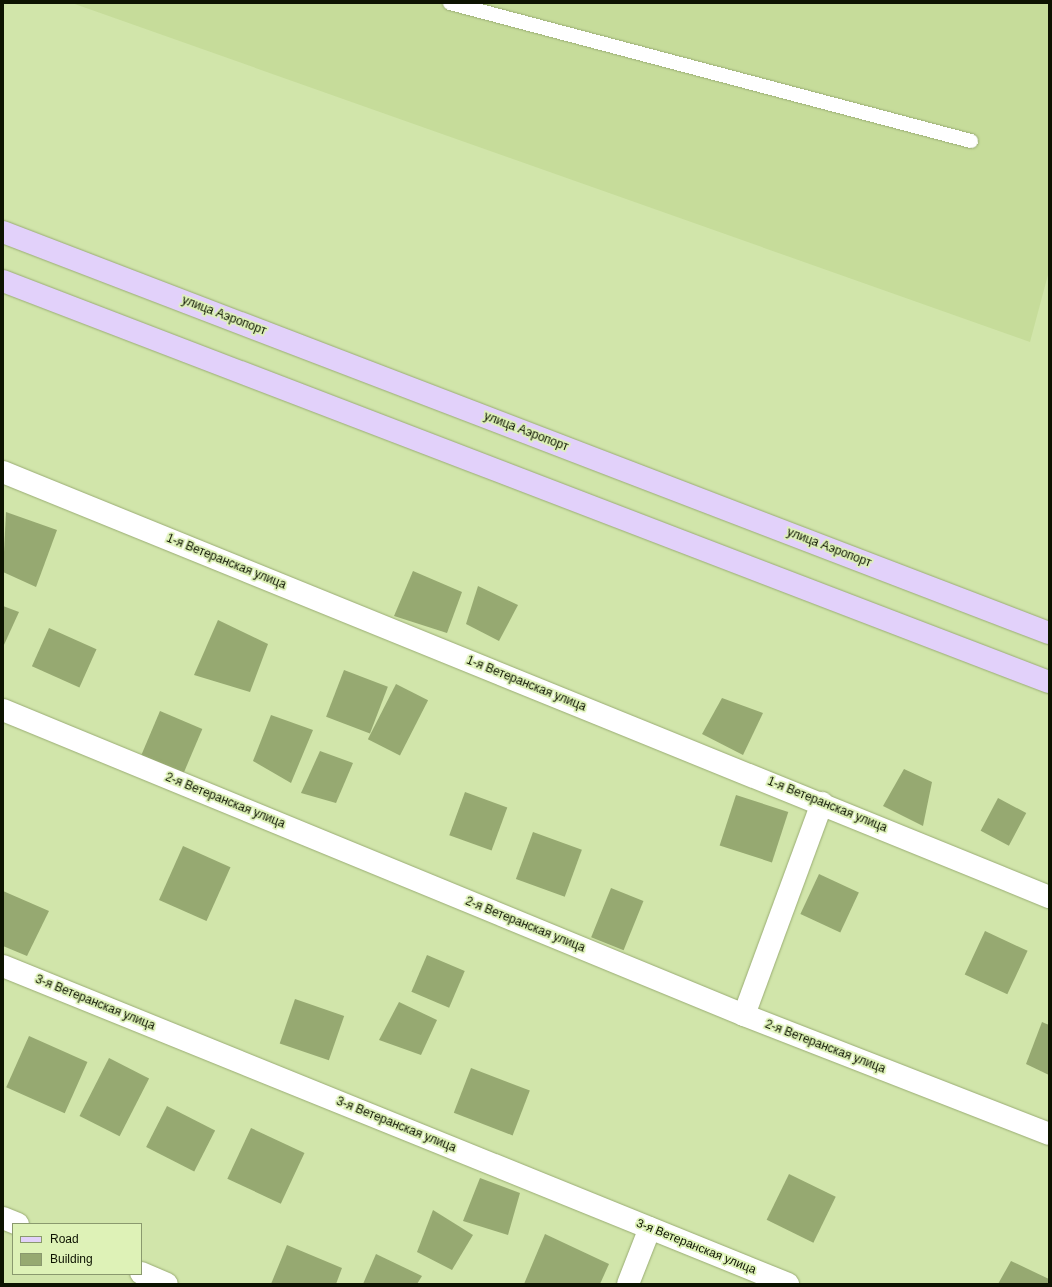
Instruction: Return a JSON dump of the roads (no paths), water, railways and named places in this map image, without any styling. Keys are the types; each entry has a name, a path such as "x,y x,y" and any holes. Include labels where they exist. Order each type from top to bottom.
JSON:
{"main road":[{"name":"улица Аэропорт","path":"3,232 1049,633"},
{"path":"3,281 1049,682"}],"street":[{"name":"1-я Ветеранская улица","path":"3,472 1049,897"},
{"name":"2-я Ветеранская улица","path":"3,710 744,1015 1049,1134"},
{"path":"744,1015 822,804"},
{"name":"3-я Ветеранская улица","path":"3,966 788,1284"},
{"path":"3,1218 16,1223"},
{"path":"628,1284 650,1228"},
{"path":"142,1273 167,1284"}],"lane":[{"path":"450,3 971,141"}]}
